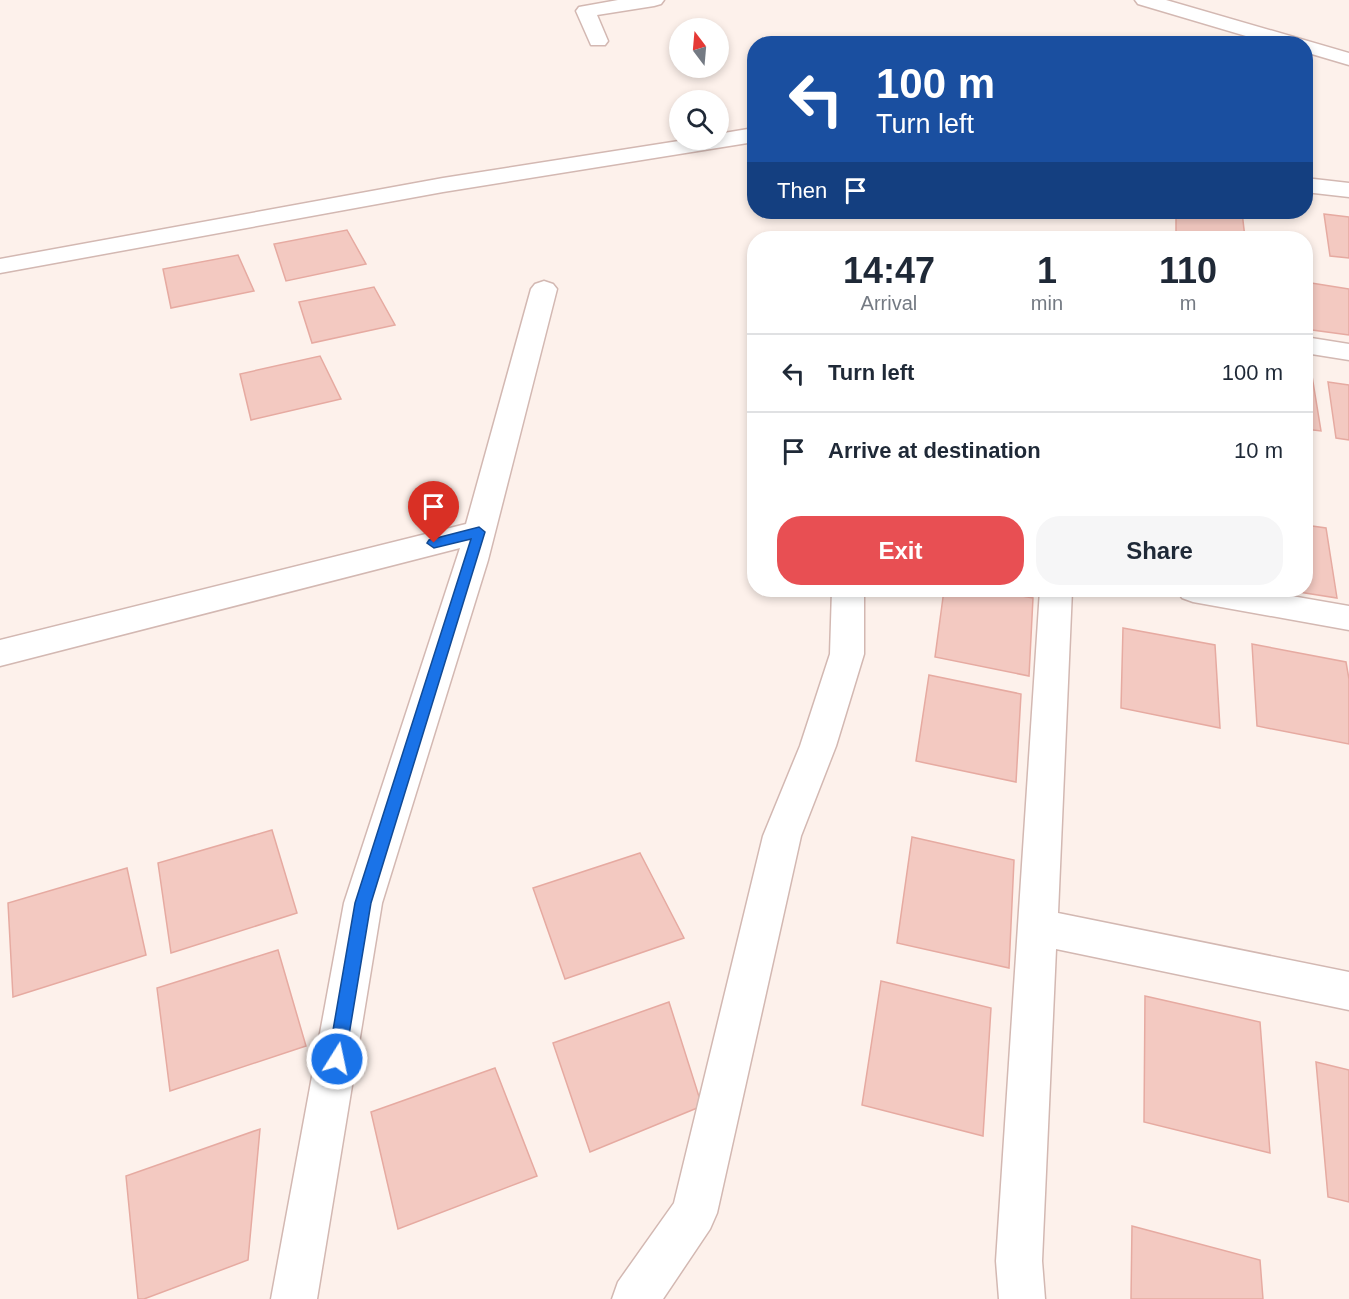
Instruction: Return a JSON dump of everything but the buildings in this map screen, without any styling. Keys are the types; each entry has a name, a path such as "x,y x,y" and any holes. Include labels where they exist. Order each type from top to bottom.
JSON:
{"street":[{"path":"598,41 586,11 654,0"},
{"path":"1145,0 1269,36"},
{"path":"1313,48 1349,59"},
{"path":"0,266 443,185 747,136"},
{"path":"1313,186 1349,190"},
{"path":"294,1299 363,903 479,532 544,289"},
{"path":"1313,346 1349,351"},
{"path":"0,653 479,532"},
{"path":"636,1299 694,1213 782,836 818,746 847,654 848,597"},
{"path":"1022,1299 1019,1261 1056,597"},
{"path":"1232,597 1349,618"},
{"path":"1038,927 1349,991"}],"route":[{"path":"337,1059 363,903 479,532 434,543"}]}
